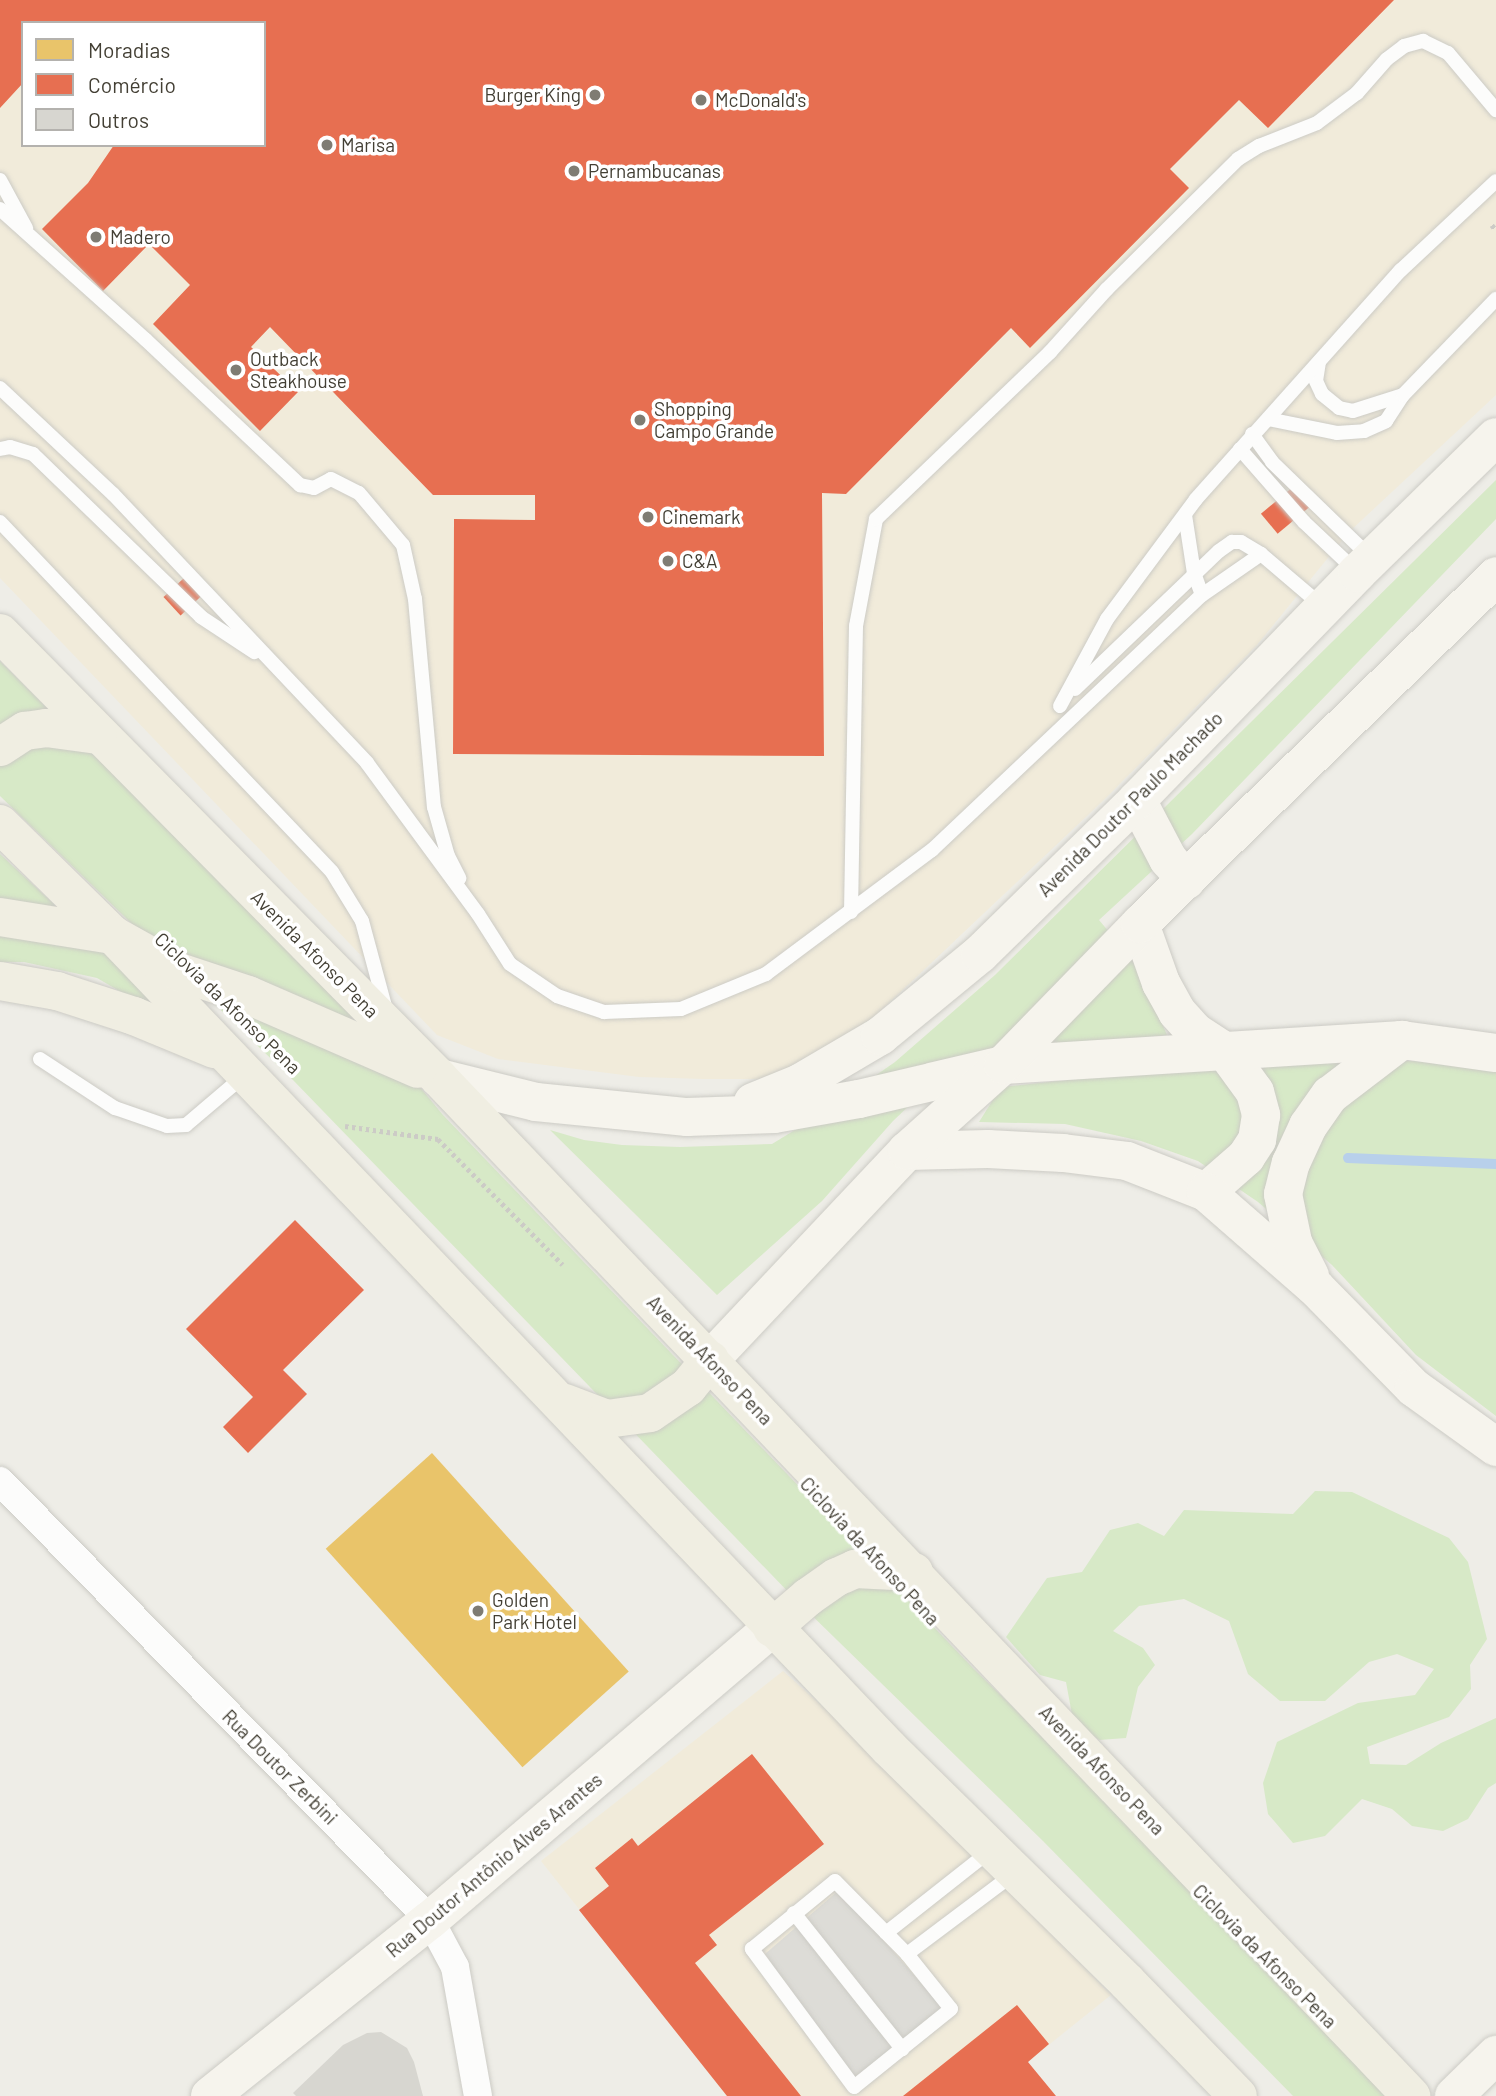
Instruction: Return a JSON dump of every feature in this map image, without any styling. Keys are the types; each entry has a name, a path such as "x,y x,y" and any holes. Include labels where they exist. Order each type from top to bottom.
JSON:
{"main road":[{"name":"Avenida Doutor Paulo Machado","path":"722,1115 800,1083 880,1036 980,954 1137,800 1323,607 1496,437"},
{"path":"559,1401 607,1419 650,1413 688,1387 710,1360 907,1151 1003,1065 1140,924 1496,576"},
{"name":"Avenida Afonso Pena","path":"0,633 439,1078 1411,2096"},
{"path":"0,747 25,731 46,728 98,735"},
{"path":"1137,800 1168,859 1186,880"},
{"path":"0,824 113,935 772,1628 1238,2096"},
{"path":"0,916 113,935 179,972 248,995 439,1078 536,1102 687,1117 774,1114 859,1099 1003,1065 1402,1040 1496,1053"},
{"path":"1140,924 1161,984 1177,1012 1195,1032 1226,1052 1255,1092 1261,1115 1257,1140 1246,1157 1206,1192"},
{"path":"0,981 57,991 96,1003 236,1064"},
{"path":"1315,1287 1293,1242 1283,1194 1292,1163 1308,1126 1330,1095 1402,1040"},
{"path":"907,1151 988,1149 1063,1153 1127,1161 1206,1192 1315,1287 1414,1388 1496,1447"},
{"path":"772,1628 808,1597 837,1577 855,1569 914,1573"},
{"name":"Rua Doutor Antônio Alves Arantes","path":"210,2096 430,1920 772,1628"},
{"path":"1454,2096 1496,2055"}],"street":[{"name":"Rua Doutor Zerbini","path":"4,1494 430,1920 456,1967 478,2096"}],"lane":[{"path":"851,912 856,626 876,519 1050,352 1106,290 1238,159 1317,123 1357,93 1387,59 1404,46 1423,41 1448,53 1496,110"},
{"path":"0,180 29,232"},
{"path":"1060,706 1107,619 1185,515 1252,434 1401,270 1496,181"},
{"path":"0,209 29,232 300,485 314,488 331,479 359,493 403,545 415,598 434,807 448,856 478,914"},
{"path":"1268,419 1337,433 1364,431 1385,421 1403,395 1496,299"},
{"path":"1320,361 1316,381 1322,394 1339,408 1353,411 1403,395"},
{"path":"0,388 113,494 367,763 478,914 510,964 557,996 604,1012 681,1009 766,974 933,850 1202,595 1261,554"},
{"path":"1252,434 1272,462 1364,566"},
{"path":"0,449 10,447 33,454 201,617 276,667"},
{"path":"1240,449 1304,523 1364,566"},
{"path":"1185,515 1194,573 1202,595"},
{"path":"0,522 332,872 362,921 392,1032"},
{"path":"1060,706 1094,668 1194,573 1232,542 1241,542 1261,554 1323,607"},
{"path":"1060,706 1075,716"},
{"path":"40,1059 114,1108 167,1126 186,1125 236,1064"},
{"path":"886,1933 1003,1862"},
{"path":"907,1954 1003,1862"},
{"path":"835,1881 886,1933 907,1954 951,2009 854,2087 752,1950 835,1881"},
{"path":"794,1913 902,2049"}],"path":[{"path":"340,1126 438,1139 569,1271"}],"shaded area":[{"name":"Shopping Campo Grande","path":"0,0 1496,0 1496,395 1349,532 1257,645 1106,798 873,1018 808,1062 759,1079 639,1077 498,1059 437,1035 0,578"},
{"path":"783,1671 880,1758 1111,1995 985,2096 727,2096 541,1861"},
{"path":"839,1890 942,2007 853,2080 765,1954"}],"green space":[{"path":"1496,480 1496,519 1192,834 1099,920 1136,964 1167,1035 957,1060 893,1121 822,1201 717,1295 550,1130 584,1140 622,1145 680,1147 772,1144 816,1117 895,1062 995,975"},
{"path":"0,661 396,1058 443,1115 974,1669 1410,2096 1293,2096 1043,1841 796,1600 293,1080 0,796"},
{"path":"0,854 183,1028 97,978 24,962 0,962"},
{"path":"1270,1058 1496,1063 1496,1416 1416,1355 1332,1265 1258,1202 1198,1161 1141,1141 1065,1124 979,1122 1001,1087"},
{"path":"1315,1491 1352,1492 1449,1538 1468,1562 1487,1639 1470,1665 1471,1689 1449,1717 1367,1747 1370,1764 1406,1765 1441,1743 1496,1718 1496,1783 1488,1788 1468,1819 1443,1831 1412,1826 1392,1809 1362,1799 1325,1836 1293,1843 1268,1814 1263,1783 1277,1742 1358,1703 1415,1695 1434,1669 1397,1654 1369,1662 1325,1701 1280,1701 1248,1674 1229,1621 1184,1599 1139,1606 1113,1631 1143,1648 1155,1665 1138,1687 1126,1738 1099,1740 1073,1720 1066,1682 1040,1675 1006,1637 1047,1578 1082,1572 1110,1530 1138,1523 1164,1536 1184,1510 1293,1514"}],"building: Moradias":[{"name":"Golden Park Hotel","path":"432,1453 629,1671 522,1767 326,1549"}],"building: Comércio":[{"name":"Shopping Campo Grande","path":"0,0 1394,0 1268,128 1239,100 1170,169 1189,188 1030,348 1011,328 846,494 822,493 824,756 453,754 454,519 535,520 535,495 433,495 270,327 251,347 298,392 260,431 153,324 190,285 149,244 103,291 42,229 88,183 113,147 266,147 266,21 21,21 21,85 0,108"},
{"path":"1300,481 1317,501 1278,534 1261,514"},
{"path":"184,578 201,596 181,615 164,597"},
{"path":"295,1220 364,1290 283,1370 307,1394 248,1453 223,1427 253,1397 186,1329"},
{"path":"752,1754 824,1844 709,1935 717,1945 695,1963 801,2096 727,2096 579,1910 609,1886 595,1868 632,1838 638,1846"},
{"path":"1017,2005 1049,2044 1028,2062 1056,2096 903,2096"}],"building: Outros":[{"path":"381,2032 407,2048 414,2062 423,2096 296,2096 293,2093 343,2045 367,2033"}],"waterway":[{"path":"1348,1158 1496,1164"}],"place":[{"name":"Burger King","path":"595,95"},
{"name":"McDonald's","path":"701,100"},
{"name":"Marisa","path":"327,145"},
{"name":"Pernambucanas","path":"574,171"},
{"name":"Madero","path":"96,237"},
{"name":"Outback Steakhouse","path":"236,370"},
{"name":"Shopping Campo Grande","path":"640,420"},
{"name":"Cinemark","path":"648,517"},
{"name":"C&A","path":"668,561"},
{"name":"Golden Park Hotel","path":"478,1611"}]}
